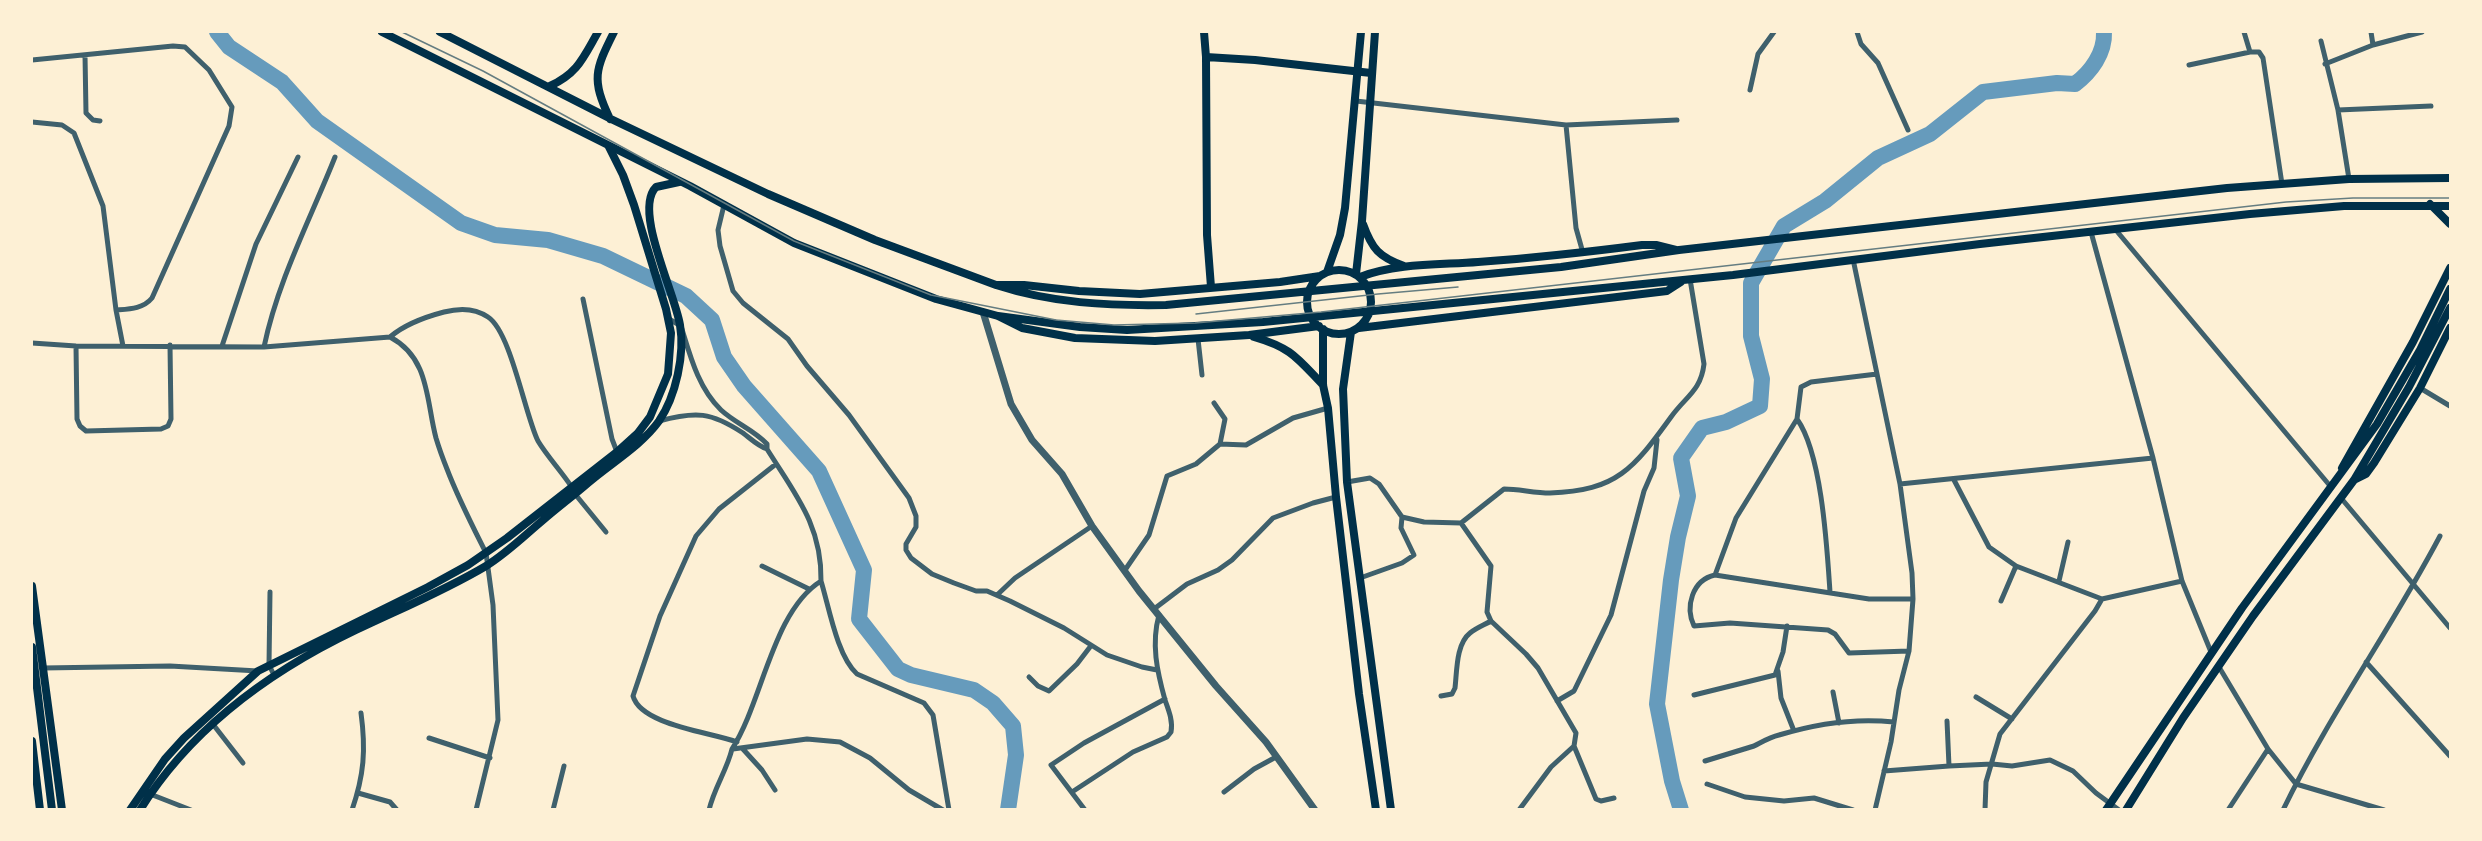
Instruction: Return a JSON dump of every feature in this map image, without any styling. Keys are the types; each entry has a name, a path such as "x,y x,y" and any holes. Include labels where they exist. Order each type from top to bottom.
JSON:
{"main road":[{"path":"382,32 724,205 794,243 936,299 998,316 1080,327 1126,330 1191,328 1322,317 1687,280 2091,231 2344,206 2429,204 2451,206"},
{"path":"440,32 611,119 793,205 931,262 1025,294 1125,306 1561,267 1679,250 2227,188 2349,179 2451,178"},
{"path":"550,87 567,78 598,32"},
{"path":"611,119 598,93 597,80 601,58 614,32"},
{"path":"1204,32 1207,235 1211,286"},
{"path":"1361,32 1344,217 1324,274 1309,290 1307,301 1308,313 1318,326 1332,333 1666,291 1687,280"},
{"path":"1375,32 1362,221 1361,278 1372,303 1366,321 1355,330 1343,389 1347,482 1391,810"},
{"path":"587,51 601,58"},
{"path":"1206,57 1371,73"},
{"path":"130,810 165,759 184,738 258,671 268,664 428,587 486,553 616,452 638,433 650,417 664,388 671,362 669,319 623,175 609,147"},
{"path":"140,810 176,759 212,723 274,675 355,630 414,604 489,564 624,455 659,421 677,374 681,326 649,221 648,199 656,187 679,182"},
{"path":"2429,204 2451,224"},
{"path":"1362,221 1378,254 1386,260 1406,267"},
{"path":"1361,278 1373,272 1406,267 1583,253 1642,245 1656,245 1679,250"},
{"path":"2340,475 2343,463 2413,342 2451,268"},
{"path":"996,285 1140,294 1211,286 1280,282 1347,270 1361,278"},
{"path":"2108,807 2211,652 2377,424 2451,288"},
{"path":"2126,810 2253,616 2354,480 2409,387 2451,308"},
{"path":"998,316 1022,328 1075,338 1120,341 1198,339 1318,326"},
{"path":"1318,326 1359,694 1376,810"},
{"path":"2354,480 2366,474 2374,463 2420,388 2451,328"},
{"path":"1249,335 1275,343 1292,352 1323,385"},
{"path":"32,586 62,810"},
{"path":"2242,608 2253,616"},
{"path":"32,648 52,810"},
{"path":"32,741 40,810"}],"street":[{"path":"1749,90 1758,54 1774,32"},
{"path":"1857,32 1861,44 1878,63 1908,130"},
{"path":"2244,32 2250,52"},
{"path":"2371,32 2373,45"},
{"path":"2325,64 2373,45 2422,32"},
{"path":"2321,41 2337,110 2349,179"},
{"path":"32,60 174,46 185,47 209,70 232,107 228,126 152,298 148,303 137,308 116,310"},
{"path":"2190,65 2259,52 2263,58 2282,184"},
{"path":"85,55 86,112 93,120 100,121"},
{"path":"1356,101 1566,125 1677,120"},
{"path":"2337,110 2431,106"},
{"path":"32,122 62,125 74,133 103,207 116,310 123,346"},
{"path":"1566,125 1576,228 1583,253"},
{"path":"222,346 256,244 298,157"},
{"path":"264,347 271,312 335,157"},
{"path":"724,205 718,230 726,275 733,291 742,303 788,339 807,366 849,415 909,498 916,516 916,527 906,544 906,550 911,558 932,574 954,583 997,595 1064,628 1090,647 1124,662 1157,670"},
{"path":"2115,229 2331,487"},
{"path":"2091,231 2153,458 2182,581 2211,652"},
{"path":"1853,259 1900,484 1910,551 1913,599 1909,651 1875,810"},
{"path":"1402,517 1424,522 1461,523 1504,489 1548,493 1573,491 1607,483 1622,476 1657,439 1672,416 1699,386 1703,375 1704,364 1687,280"},
{"path":"583,299 616,452"},
{"path":"32,343 76,346 264,347 390,337 410,324 458,309 469,310 489,318 496,325 512,362 538,440 571,486"},
{"path":"983,312 998,368 1019,420 1038,448 1072,489 1092,526 1154,609 1276,757 1315,810"},
{"path":"669,319 681,326 693,364 710,398 723,411 767,444 767,449 804,507 820,548 821,581 843,653 851,669 857,674 924,703 933,715 945,775 949,810"},
{"path":"390,337 409,351 423,376 430,398 436,438 489,564 498,720 476,810"},
{"path":"1198,339 1202,375"},
{"path":"76,346 78,419 80,426 86,431 161,429 168,426 171,419 170,345"},
{"path":"1715,575 1736,518 1797,419 1801,387 1804,384 1877,374"},
{"path":"2420,388 2451,406"},
{"path":"1125,570 1149,535 1167,476 1197,464 1220,444 1225,419 1214,403"},
{"path":"1220,444 1246,445 1293,418 1328,408"},
{"path":"659,421 684,414 704,414 729,424 767,449"},
{"path":"1797,419 1805,430 1812,450 1823,516 1830,592"},
{"path":"1557,701 1574,691 1611,615 1644,491 1654,468 1657,439"},
{"path":"1900,484 2153,458"},
{"path":"737,742 654,718 640,708 633,696 660,616 696,536 719,509 776,464"},
{"path":"1347,482 1373,479 1386,493 1402,517 1401,528 1414,555 1402,563 1360,578"},
{"path":"1954,480 1989,547 2016,566 2059,580 2102,599 2182,581"},
{"path":"575,494 606,532"},
{"path":"1154,609 1187,584 1218,570 1233,560 1273,518 1312,503 1336,497"},
{"path":"2341,498 2451,628"},
{"path":"1461,523 1491,566 1487,612 1491,621 1527,654 1576,733 1574,746 1596,799 1601,801 1614,798"},
{"path":"997,595 1015,578 1092,526"},
{"path":"2283,810 2366,662 2414,585 2440,536"},
{"path":"2059,580 2068,542"},
{"path":"762,566 809,589"},
{"path":"2001,601 2016,566"},
{"path":"1909,651 1849,653 1835,634 1828,630 1730,623 1694,626 1688,614 1695,589 1706,577 1715,575 1869,599 1913,599"},
{"path":"709,810 712,796 729,763 732,749 737,742 782,631 809,589 821,581"},
{"path":"270,592 268,664 274,675"},
{"path":"1985,810 1986,782 2000,734 2102,599"},
{"path":"1072,792 1133,752 1167,737 1171,732 1172,725 1157,670 1155,634 1159,615"},
{"path":"1441,696 1452,694 1455,688 1464,639 1469,633 1491,621"},
{"path":"1787,626 1778,671 1781,698 1794,731"},
{"path":"1029,677 1038,686 1049,691 1077,664 1090,647"},
{"path":"2366,662 2451,756"},
{"path":"43,668 170,666 258,671"},
{"path":"2219,667 2268,749 2296,784 2384,810"},
{"path":"1694,696 1769,679 1778,671"},
{"path":"1833,692 1839,723"},
{"path":"1977,697 2012,719"},
{"path":"1085,810 1052,765 1084,743 1165,699"},
{"path":"352,810 363,773 361,713"},
{"path":"1947,721 1949,766"},
{"path":"1705,761 1794,731 1839,723 1894,722"},
{"path":"212,723 243,764"},
{"path":"429,738 490,758"},
{"path":"732,749 807,739 840,742 870,758 909,790 943,810"},
{"path":"1519,810 1551,766 1574,746"},
{"path":"742,748 762,770 775,790"},
{"path":"2228,810 2268,749"},
{"path":"1224,792 1254,769 1276,757"},
{"path":"1884,771 1992,764 2013,766 2050,760 2073,771 2108,807 2119,810"},
{"path":"554,810 564,766"},
{"path":"1707,784 1745,797 1784,801 1814,798 1853,810"},
{"path":"358,793 390,802 397,810"},
{"path":"150,794 191,810"},
{"path":"1784,801 1785,810"}],"waterway":[{"path":"217,32 229,47 282,82 317,121 461,223 495,235 548,240 603,256 686,296 712,320 724,357 744,386 819,471 864,570 859,619 898,669 911,675 974,690 993,703 1013,726 1016,755 1008,810"},
{"path":"1681,810 1672,781 1657,704 1671,580 1688,496 1681,458 1702,428 1726,422 1760,406 1762,379 1751,336 1751,283 1784,226 1825,201 1878,158 1930,134 1983,92 2057,83 2075,84 2096,61 2104,40 2104,32"}],"tram line":[{"path":"402,32 483,71 794,241 931,295 1056,320 1114,325 1195,323 1321,312 2286,202 2353,198 2450,198"},
{"path":"1196,314 1458,287"}]}
